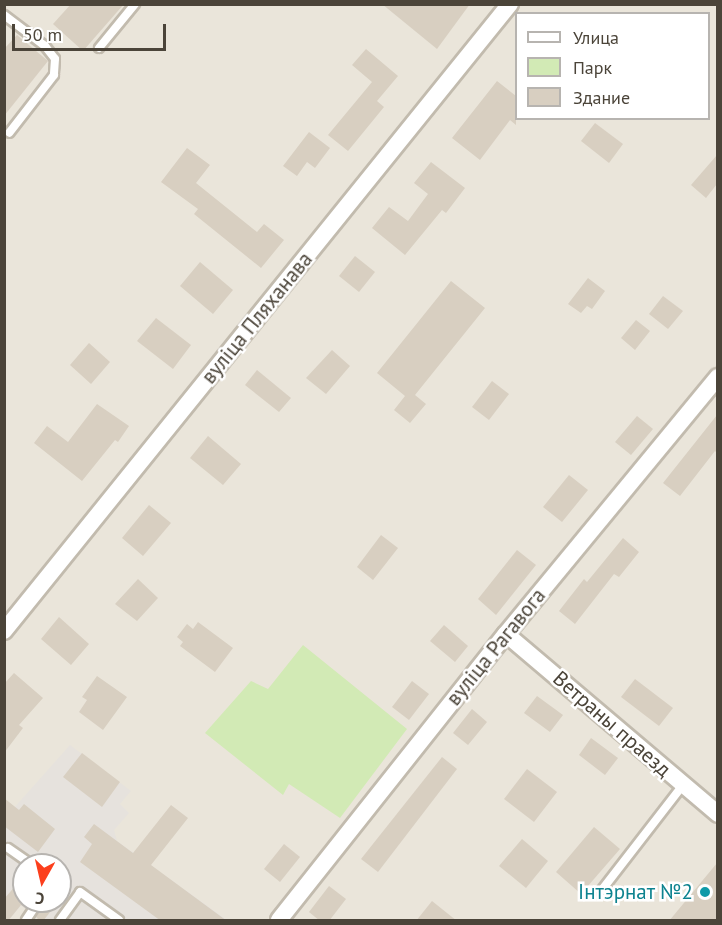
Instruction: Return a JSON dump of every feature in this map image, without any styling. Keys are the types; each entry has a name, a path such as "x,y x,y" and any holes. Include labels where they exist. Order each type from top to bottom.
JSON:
{"street":[{"name":"вуліца Пляханава","path":"4,631 510,4"},
{"name":"вуліца Рагавога","path":"279,921 506,634 717,377"},
{"name":"Ветраны праезд","path":"506,634 683,785 716,808"}],"lane":[{"path":"99,48 134,5"},
{"path":"4,15 45,46 55,59 54,75 9,133"},
{"path":"601,891 683,785"},
{"path":"8,848 15,853"},
{"path":"60,921 80,892 119,921"}],"shaded area":[{"path":"5,5 717,5 717,920 5,920"},
{"path":"70,745 131,791 120,804 129,813 114,830 117,841 227,920 40,920 30,913 72,913 72,853 12,853 12,913 14,913 5,920 5,818"}],"green space":[{"path":"303,645 407,729 340,818 289,784 283,795 205,733 251,681 268,689"}],"building":[{"path":"71,4 124,4 83,51 53,24"},
{"path":"382,4 470,4 437,49"},
{"path":"17,35 48,61 4,116 4,49"},
{"path":"366,49 398,76 377,101 384,107 348,151 328,135 372,82 352,65"},
{"path":"497,81 515,95 516,125 510,120 480,160 452,138"},
{"path":"595,123 623,144 609,163 581,141"},
{"path":"309,132 330,148 315,168 307,162 297,176 283,166"},
{"path":"187,148 210,165 196,183 257,232 264,224 284,240 261,268 194,214 198,209 161,182"},
{"path":"717,155 717,184 706,198 691,185"},
{"path":"431,162 465,188 446,213 442,210 405,255 372,228 389,207 408,221 428,194 414,183"},
{"path":"355,256 375,272 359,292 339,276"},
{"path":"200,262 233,290 213,314 180,286"},
{"path":"588,278 605,291 592,309 587,306 581,313 568,304"},
{"path":"451,281 485,308 415,395 426,404 410,423 394,410 405,396 377,373"},
{"path":"663,296 683,311 668,329 649,314"},
{"path":"156,318 191,345 173,369 137,341"},
{"path":"636,320 650,331 635,350 621,338"},
{"path":"89,343 110,362 91,384 70,365"},
{"path":"332,350 350,366 326,394 306,378"},
{"path":"257,370 291,398 279,412 245,385"},
{"path":"492,381 509,394 489,420 472,407"},
{"path":"97,404 129,426 118,442 115,440 82,481 34,443 47,426 68,442"},
{"path":"717,415 717,453 715,451 680,496 663,483"},
{"path":"637,416 653,429 631,455 615,442"},
{"path":"208,436 241,464 223,485 190,458"},
{"path":"569,475 588,490 562,522 543,507"},
{"path":"149,505 171,523 143,556 122,538"},
{"path":"381,535 398,548 373,580 357,567"},
{"path":"623,538 639,552 619,577 614,574 575,624 559,611 584,579 587,582"},
{"path":"517,550 536,565 496,615 478,599"},
{"path":"138,579 158,598 137,621 115,604"},
{"path":"59,617 89,644 71,665 41,639"},
{"path":"198,622 233,648 215,672 180,646 183,642 177,637 187,624 193,629"},
{"path":"444,625 468,646 455,662 430,641"},
{"path":"14,673 43,698 19,725 23,728 4,753 4,684"},
{"path":"97,676 127,697 103,730 79,712 87,700 82,697"},
{"path":"635,679 673,708 659,726 621,697"},
{"path":"412,681 429,694 409,720 392,707"},
{"path":"537,696 563,715 550,732 524,713"},
{"path":"472,709 487,722 468,745 453,733"},
{"path":"591,738 618,758 605,775 579,755"},
{"path":"82,753 120,782 102,807 63,777"},
{"path":"442,757 457,769 378,872 361,859"},
{"path":"527,769 557,792 534,822 504,799"},
{"path":"4,798 19,810 24,804 55,829 38,852 4,826"},
{"path":"171,805 188,818 151,865 227,921 161,921 80,862 92,844 84,837 94,824 133,853"},
{"path":"594,827 620,849 581,894 556,872"},
{"path":"522,839 548,861 526,888 499,866"},
{"path":"284,844 300,857 280,882 264,869"},
{"name":"Інтэрнат №2","path":"717,863 717,921 669,921"},
{"path":"329,886 346,899 329,921 320,921 309,912"},
{"path":"12,890 12,913 14,913 8,921 4,921 4,899"},
{"path":"432,901 457,921 416,921"},
{"path":"38,913 49,913 43,921 36,917"}],"place":[{"name":"Інтэрнат №2","path":"705,892"}]}
